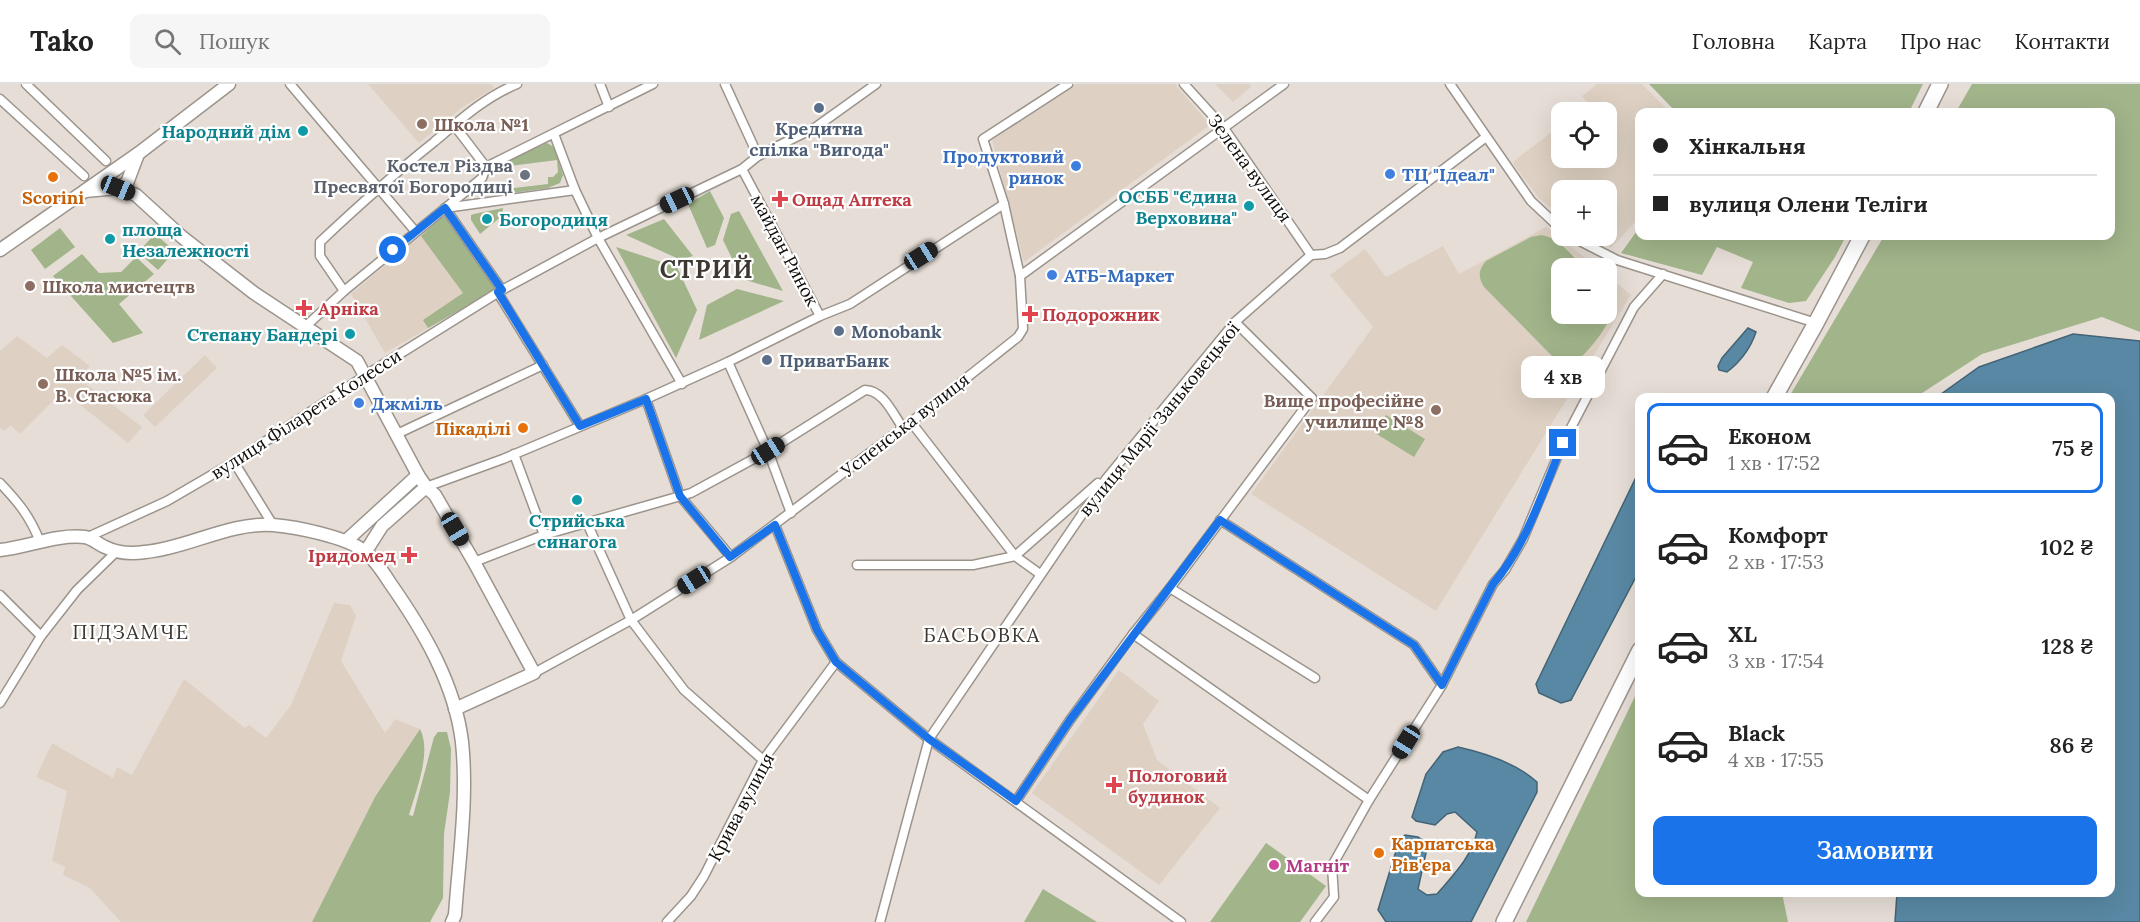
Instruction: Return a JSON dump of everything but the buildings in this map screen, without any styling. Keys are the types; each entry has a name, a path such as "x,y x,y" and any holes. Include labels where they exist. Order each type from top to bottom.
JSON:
{"highway":[{"path":"1928,108 1940,84"},
{"path":"1777,393 1860,240"},
{"path":"1504,922 1635,660"}],"main road":[{"path":"2,246 85,191 109,166 139,153 229,84"},
{"path":"123,184 139,153"},
{"path":"109,166 111,184 123,184 182,237 254,293 357,361 418,475 426,488 435,495 534,673"},
{"path":"85,191 123,184"},
{"path":"347,540 418,475"},
{"path":"366,551 382,526 426,488"},
{"path":"88,537 116,552 146,552 251,526 273,525 347,540 366,551 419,626 436,659 455,709 464,768 457,920"},
{"name":"вулиця Філарета Колесси","path":"0,550 64,537 88,537"},
{"name":"Успенська вулиця","path":"455,709 534,673"}],"street":[{"path":"26,84 109,166"},
{"path":"290,84 415,231"},
{"path":"344,291 320,256 320,242 377,188 496,88 517,84"},
{"path":"600,84 609,107"},
{"path":"306,326 415,231 482,178 486,167 653,84"},
{"path":"724,84 759,156"},
{"path":"598,238 742,169 759,156 816,127 876,84"},
{"name":"Успенська вулиця","path":"534,673 631,620 730,557 911,422 1018,337 1023,330 1020,276 1004,204 983,139 1068,84"},
{"name":"Зелена вулиця","path":"1184,84 1224,128 1311,255"},
{"path":"1020,276 1284,84"},
{"path":"1450,84 1531,201 1551,220"},
{"path":"0,99 84,176"},
{"path":"454,125 486,167"},
{"path":"554,134 575,189 598,238 682,384"},
{"path":"1311,255 1325,254 1340,248 1486,137"},
{"name":"майдан Ринок","path":"426,488 682,384 820,316 742,169"},
{"path":"445,208 575,189"},
{"path":"820,316 850,304 1004,204"},
{"path":"445,208 500,291 580,426"},
{"name":"вулиця Філарета Колесси","path":"88,537 167,501 234,462 366,375 500,291 598,238"},
{"path":"1590,246 1617,260 1816,322"},
{"name":"вулиця Марії Заньковецької","path":"880,922 929,739 1112,471 1235,322 1311,255"},
{"path":"1315,922 1334,897 1332,866 1369,800 1442,685 1493,584 1505,570 1523,539 1563,443 1634,307 1663,274"},
{"path":"1016,801 1070,720 1133,634 1312,398 1235,322"},
{"path":"728,362 768,451 791,513"},
{"path":"397,434 543,365"},
{"path":"474,562 544,535 692,493 768,451 865,390 872,390 878,394 903,428"},
{"path":"646,399 680,496 730,557"},
{"path":"911,422 1015,556 1040,574"},
{"path":"514,454 544,535"},
{"path":"234,462 273,525"},
{"path":"857,565 973,565 1015,556 1112,471"},
{"path":"0,483 33,522 40,542"},
{"path":"1220,520 1414,645 1442,685"},
{"path":"587,523 631,620 684,690 763,760"},
{"path":"775,525 817,630 836,662 929,739 1181,922"},
{"path":"0,703 41,636 77,590 116,552"},
{"path":"1170,588 1315,678"},
{"path":"0,595 41,636"},
{"path":"1133,634 1369,800"},
{"name":"Крива вулиця","path":"667,922 691,896 704,876 763,760 836,662"}],"shaded area":[{"name":"Школа №1","path":"368,84 491,84 494,88 463,107 419,143"},
{"name":"Продуктовий ринок","path":"1076,84 1175,84 1210,125 1024,262 992,140"},
{"path":"1215,84 1249,84 1251,87 1233,102"},
{"path":"1597,84 1642,84 1666,108 1635,108 1635,222 1617,242 1617,180 1551,180 1551,208 1539,198 1514,165 1514,161 1551,133 1551,168 1617,168 1617,102 1587,102 1582,96"},
{"path":"442,217 445,217 495,290 385,353 351,294"},
{"name":"Вище професійне училище №8","path":"1546,227 1551,231 1551,246 1570,246 1585,258 1551,258 1551,324 1613,324 1436,611 1251,494 1373,327 1330,275 1365,249 1386,277 1443,246 1459,274"},
{"name":"Вище професійне училище №8","path":"1617,283 1631,295 1617,318"},
{"name":"Школа №5 ім. В. Стасюка","path":"17,336 47,358 62,345 90,366 78,378 142,427 128,443 63,391 20,434 11,425 4,431 0,428 0,351"},
{"path":"205,355 217,368 155,427 143,415"},
{"path":"334,603 350,605 356,616 341,661 385,733 395,719 420,729 375,797 312,922 121,922 90,888 63,875 65,867 52,861 67,791 36,777 52,743 113,778 117,767 132,775 184,679 245,728 249,725 266,738 291,705"},
{"name":"Пологовий будинок","path":"1119,670 1159,701 1143,724 1157,760 1220,808 1159,885 1032,793"}],"green space":[{"path":"1649,84 1923,84 1911,108 1672,108"},
{"path":"1972,84 2140,84 2140,332 2102,317 1982,354 1922,393 1791,393 1882,240 2115,240 2115,108 1958,108"},
{"path":"547,143 554,147 563,175 560,183 548,188 498,195 497,190 548,184 548,177 553,177 558,172 557,160 494,168"},
{"path":"710,191 724,218 715,245 707,248 688,204"},
{"path":"503,208 502,216 480,234 471,220 471,215"},
{"path":"739,211 783,291 742,279 723,240 731,214"},
{"path":"442,217 445,217 495,290 428,328 423,320 463,293 421,236"},
{"path":"664,219 693,256 681,260 626,235"},
{"path":"60,228 75,247 45,269 31,250"},
{"path":"155,234 175,251 158,270 138,252"},
{"path":"1635,234 1635,240 1844,240 1806,301 1789,303 1741,288 1753,262 1717,247 1702,275 1621,253"},
{"path":"1541,235 1548,237 1551,238 1551,246 1563,246 1575,258 1551,258 1551,324 1607,324 1584,355 1570,364 1564,364 1555,359 1484,287 1480,277 1481,267 1486,261 1531,237"},
{"path":"616,247 677,267 697,310 676,358"},
{"path":"82,254 99,273 121,272 136,257 154,274 119,304 143,333 113,343 53,276"},
{"path":"737,289 784,301 699,340 707,305"},
{"path":"1386,415 1425,439 1414,457 1375,433"},
{"path":"1635,696 1635,897 1783,897 1788,922 1526,922"},
{"path":"420,729 423,738 424,760 409,815 413,816 434,737 438,732 447,732 451,749 450,792 444,834 443,898 430,922 312,922 375,797"},
{"name":"Магніт","path":"1266,843 1326,886 1300,922 1210,922"},
{"path":"1043,889 1097,922 1024,922"}],"water":[{"path":"1748,328 1756,332 1744,354 1727,372 1719,370 1718,366 1722,358"},
{"path":"2073,334 2140,341 2140,922 1895,922 1897,897 2115,897 2115,393 1943,393 1979,367"},
{"path":"1635,479 1635,579 1571,700 1561,703 1539,693 1536,684"},
{"path":"1458,747 1489,756 1520,769 1537,782 1537,792 1471,922 1386,922 1378,910 1399,841 1405,835 1418,837 1425,842 1426,853 1418,889 1427,895 1437,894 1471,850 1477,832 1455,812 1447,814 1435,825 1416,821 1412,817 1426,774 1443,752"}],"place":[{"name":"Кредитна спілка \"Вигода\"","path":"819,108"},
{"name":"Школа №1","path":"422,124"},
{"name":"Народний дім","path":"303,131"},
{"name":"Продуктовий ринок","path":"1076,166"},
{"name":"ТЦ \"Ідеал\"","path":"1390,174"},
{"name":"Костел Різдва Пресвятої Богородиці","path":"525,175"},
{"name":"Scorini","path":"53,177"},
{"name":"Ощад Аптека","path":"780,199"},
{"name":"ОСББ \"Єдина Верховина\"","path":"1249,206"},
{"name":"Богородиця","path":"487,219"},
{"name":"площа Незалежності","path":"110,239"},
{"name":"АТБ-Маркет","path":"1052,275"},
{"name":"Школа мистецтв","path":"30,286"},
{"name":"Арніка","path":"304,308"},
{"name":"Подорожник","path":"1030,314"},
{"name":"Monobank","path":"839,331"},
{"name":"Степану Бандері","path":"350,334"},
{"name":"ПриватБанк","path":"767,360"},
{"name":"Школа №5 ім. В. Стасюка","path":"43,384"},
{"name":"Джміль","path":"359,403"},
{"name":"Вище професійне училище №8","path":"1436,410"},
{"name":"Пікаділі","path":"523,428"},
{"name":"Стрийська синагога","path":"577,500"},
{"name":"Іридомед","path":"409,555"},
{"name":"Пологовий будинок","path":"1114,785"},
{"name":"Карпатська Рів'єра","path":"1379,853"},
{"name":"Магніт","path":"1274,865"}],"district":[{"name":"СТРИЙ","path":"707,269"},
{"name":"ПІДЗАМЧЕ","path":"131,631"},
{"name":"БАСЬОВКА","path":"982,634"}],"route":[{"path":"393,250 445,208 502,290 498,292 580,426 646,399 680,496 730,557 775,525 817,630 836,662 929,739 1016,801 1070,720 1220,520 1414,645 1442,685 1493,584 1505,570 1523,539 1563,443"}]}
